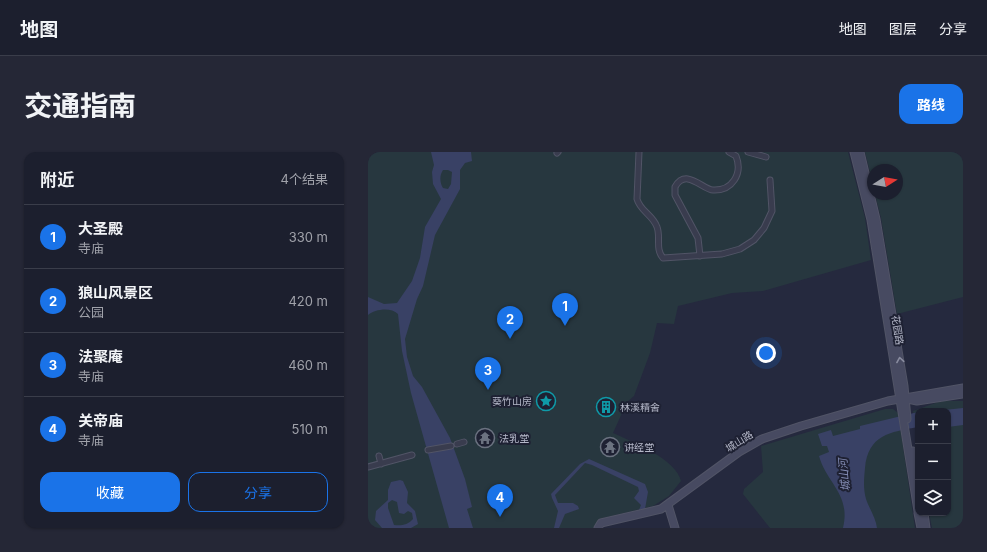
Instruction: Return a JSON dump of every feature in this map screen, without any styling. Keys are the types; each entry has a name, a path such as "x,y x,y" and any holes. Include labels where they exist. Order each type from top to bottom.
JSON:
{"main road":[{"name":"花园路","path":"854,152 871,220 902,399"},
{"name":"花园路","path":"860,152 876,218 904,413 918,480"},
{"name":"城山路","path":"598,528 601,523 661,509 717,467 762,439 801,426 902,399 963,388"},
{"name":"城山路","path":"902,399 917,401 963,394"},
{"name":"花园路","path":"907,430 915,490"},
{"path":"668,505 675,528"},
{"name":"花园路","path":"919,516 921,528"},
{"path":"924,516 926,528"}],"street":[{"path":"639,152 637,199 640,205 654,219 657,226 658,246 661,256 667,258 732,252 748,244 760,234 772,211 770,180"},
{"path":"700,256 698,238 675,195 675,187 678,183 689,180 697,181 710,190 718,190 730,185 734,182 738,171 738,154 729,152"},
{"path":"748,152 766,157"},
{"path":"457,444 464,442"},
{"path":"428,450 451,446"},
{"path":"368,467 412,455"},
{"path":"379,456 381,464"}],"shaded area":[{"path":"368,152 848,152 865,218 871,260 763,291 732,293 678,306 674,324 657,323 650,353 634,396 627,402 613,433 653,452 671,465 677,473 681,481 669,496 653,506 599,519 594,528 368,528"},
{"path":"865,152 963,152 963,297 897,314 881,218 876,200 903,200 903,164 868,164"},
{"path":"941,401 963,401 963,528 932,528 930,516 951,516 951,408 921,408"},
{"path":"885,409 893,409 898,413 915,528 770,528 743,494 744,489 763,472 761,446"},
{"path":"915,410 915,423 913,411"}],"water":[{"path":"431,152 471,152 472,161 465,163 460,170 460,189 435,235 423,286 417,299 405,339 407,357 413,376 422,387 450,438 465,479 472,507 467,509 473,528 449,528 411,393 402,351 398,314 391,310 383,310 375,311 368,315 368,297 384,304 397,303 412,281 420,258 425,227 441,199 433,184 432,172 434,165","holes":["443,170 452,172 451,184 448,189 443,188 440,179"]},
{"path":"963,408 963,425 951,427 951,409"},
{"name":"城山河","path":"915,413 915,428 890,433 882,437 871,448 867,457 864,476 864,491 877,528 843,528 845,516 844,506 819,456 829,452 827,446 822,446 818,434 831,430 833,436 860,429 860,426"},
{"path":"589,459 645,484 648,492 645,509 639,510 641,505 634,498 639,491 638,487 585,463 555,495 558,503 573,503 578,506 579,509 565,514 559,528 554,528 558,511 551,494 580,464"},
{"path":"400,480 403,481 408,492 407,503 415,511 418,524 411,528 382,528 375,520 376,511 388,500 388,490 391,482","holes":["392,500 397,502 399,513 404,514 408,511 412,513 413,519 407,524 394,525 388,508 388,503"]}],"place":[{"name":"大圣殿","path":"565,326"},
{"name":"狼山风景区","path":"510,339"},
{"name":"法聚庵","path":"488,390"},
{"name":"葵竹山房","path":"546,401"},
{"name":"林溪精舍","path":"606,407"},
{"name":"法乳堂","path":"485,438"},
{"name":"讲经堂","path":"610,447"},
{"name":"关帝庙","path":"500,517"}]}
